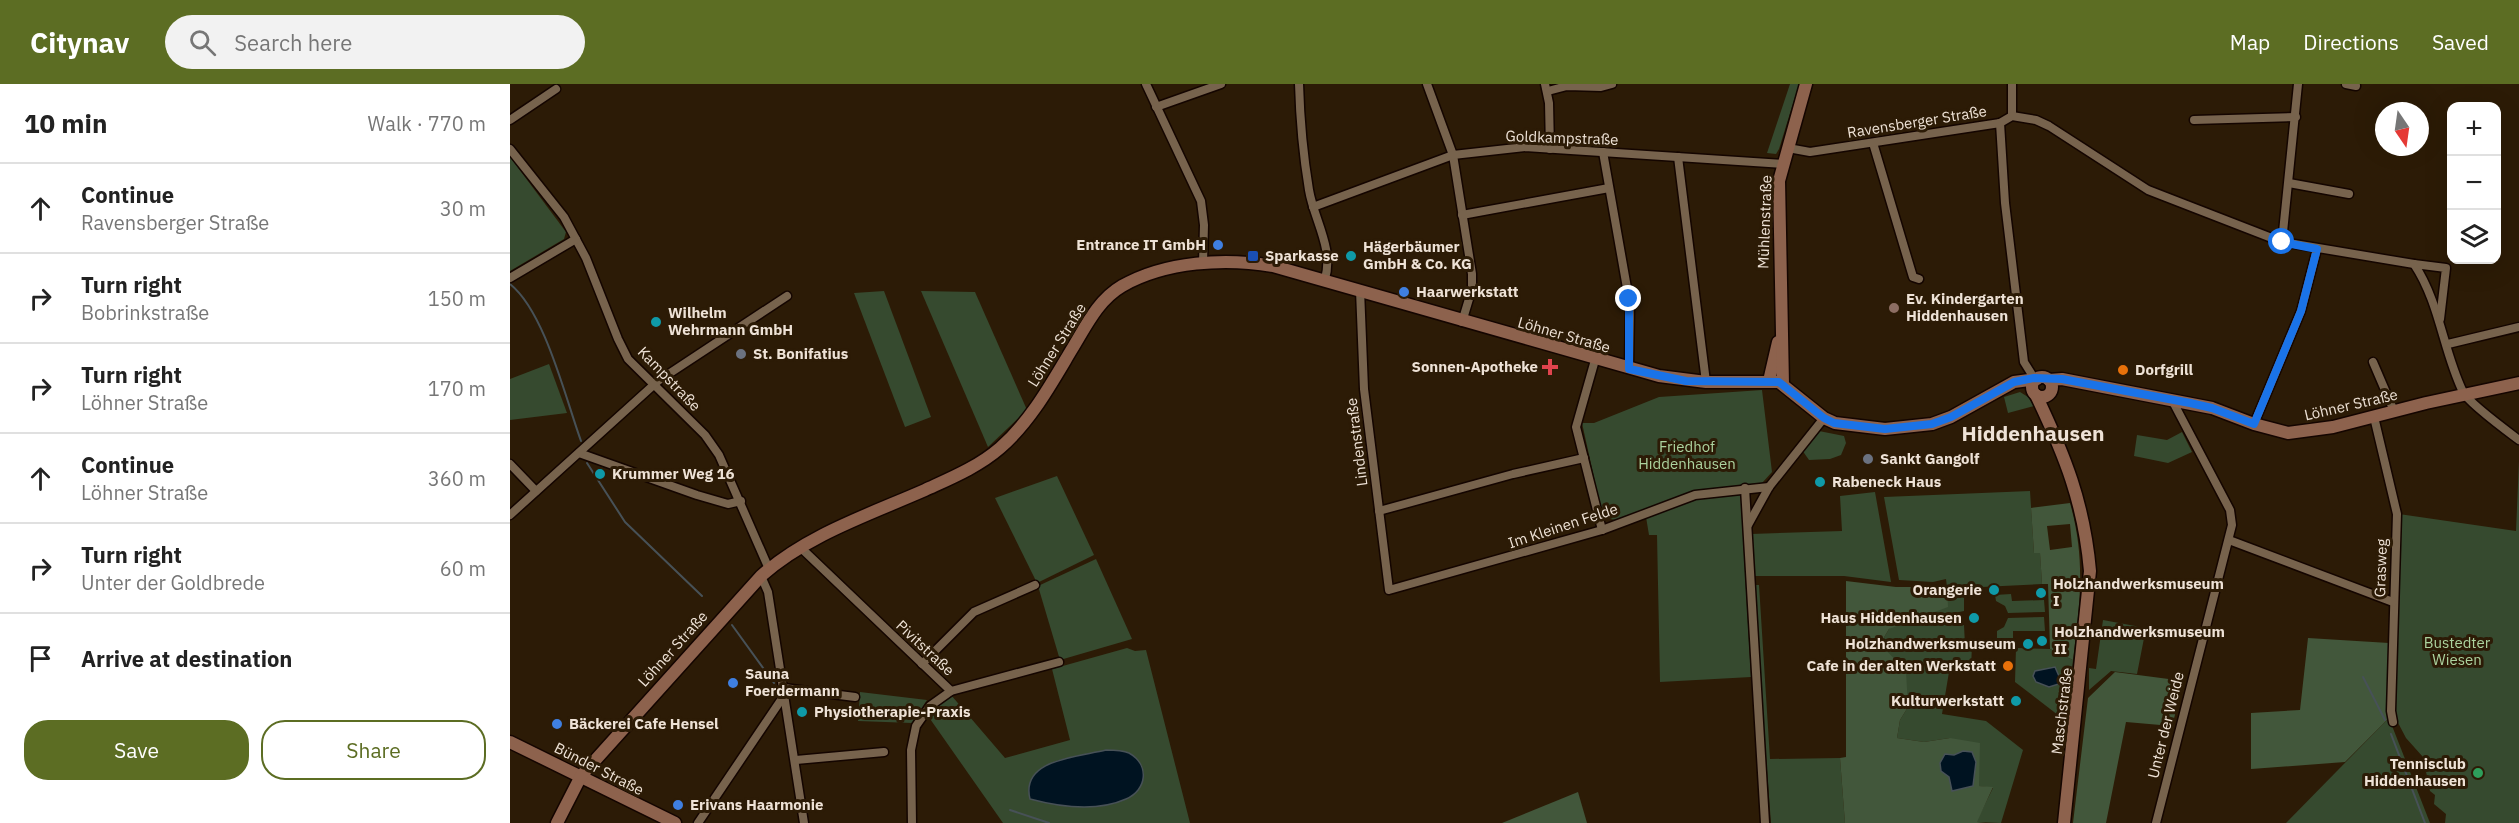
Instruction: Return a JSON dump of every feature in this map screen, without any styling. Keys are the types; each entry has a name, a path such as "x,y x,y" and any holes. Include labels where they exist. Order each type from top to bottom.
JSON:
{"main road":[{"name":"Mühlenstraße","path":"1783,384 1784,350 1780,329 1779,181 1806,84"},
{"name":"Löhner Straße","path":"557,823 581,776 765,573 800,548 958,475 985,459 1012,437 1031,415 1095,310 1107,298 1123,286 1142,278 1203,263 1252,262 1325,279 1462,322 1659,376 1706,382 1768,381 1783,384 1824,418 1845,425 1865,428 1915,427 1951,417 1995,393 2022,386 2062,384 2086,385 2212,408 2254,424 2288,433 2303,433 2519,383"},
{"name":"Mühlenstraße","path":"1768,381 1780,329"},
{"name":"Maschstraße","path":"2041,386 2085,520 2090,572 2064,823"},
{"name":"Bünder Straße","path":"510,742 675,823"}],"street":[{"path":"1146,84 1201,201 1204,225 1203,263"},
{"path":"1156,108 1221,84"},
{"path":"1299,84 1301,146 1313,207 1326,244 1329,267 1325,279"},
{"path":"1427,84 1453,155 1462,215 1472,289 1462,322"},
{"path":"1550,149 1546,88 1602,87 1612,84"},
{"path":"2012,84 2012,116 2036,120 2049,126 2148,190 2282,242 2446,268 2440,319"},
{"path":"2282,242 2298,84"},
{"path":"510,120 556,89"},
{"name":"Ravensberger Straße","path":"1788,148 1810,152 2000,123 2012,116"},
{"path":"2194,120 2296,117"},
{"path":"2000,123 2005,203 2022,351 2027,370 2041,386"},
{"path":"1873,143 1913,277 1919,279"},
{"name":"Goldkampstraße","path":"1313,207 1453,155 1496,148 1550,149 1783,164"},
{"name":"Kampstraße","path":"510,149 564,217 576,239 628,359 652,386 705,435 719,455 741,501 765,573 796,760 804,823"},
{"path":"1603,152 1630,305 1629,369"},
{"path":"1678,157 1706,382"},
{"path":"2289,183 2349,194"},
{"path":"1462,215 1609,188"},
{"path":"510,278 576,239"},
{"path":"2254,424 2301,311 2317,249"},
{"path":"2414,264 2424,279 2440,319 2464,395 2519,440"},
{"name":"Lindenstraße","path":"1360,290 1364,389 1389,590"},
{"path":"510,515 652,386 787,296"},
{"path":"2448,344 2519,327"},
{"path":"1595,360 1576,427 1602,530"},
{"path":"2373,362 2394,411"},
{"name":"Unter der Weide","path":"2156,823 2232,525 2230,510 2172,400"},
{"name":"Grasweg","path":"2374,417 2397,514 2393,602 2393,722"},
{"path":"1747,527 1769,487 1824,418"},
{"path":"579,453 707,498 728,504 741,501"},
{"path":"1379,511 1513,474 1584,458"},
{"path":"510,464 536,491"},
{"name":"Im Kleinen Felde","path":"1389,590 1602,530 1695,495 1769,487"},
{"path":"1745,488 1765,823"},
{"path":"2229,540 2393,602"},
{"name":"Pivitstraße","path":"800,548 951,691 930,706 916,726 911,750 912,823"},
{"path":"922,664 974,612 1035,585"},
{"path":"951,691 1059,662"},
{"path":"698,823 781,700 784,688 855,697"},
{"path":"796,760 884,752"}],"green space":[{"path":"1790,84 1799,84 1779,149 1776,154 1767,153"},
{"path":"510,157 566,232 564,239 510,271"},
{"path":"884,291 931,417 905,427 854,293"},
{"path":"921,291 975,292 1027,410 988,447"},
{"path":"549,364 567,413 510,420 510,379"},
{"name":"Friedhof Hiddenhausen","path":"1762,390 1772,472 1762,483 1740,485 1751,677 1660,682 1657,535 1649,535 1646,517 1639,519 1638,512 1617,520 1603,518 1582,423 1594,423 1659,397"},
{"path":"2020,392 2028,397 2034,406 2008,413 2004,397"},
{"path":"1819,431 1844,436 1846,443 1841,455 1830,459 1809,460 1802,450"},
{"path":"2182,432 2192,452 2168,463 2134,456 2137,435 2167,440"},
{"name":"Bustedter Wiesen","path":"2519,461 2519,823 2445,823 2446,814 2434,804 2435,795 2430,791 2423,757 2406,738 2395,717 2399,514 2516,531"},
{"path":"1057,476 1094,555 1037,583 995,498"},
{"path":"2030,491 2034,553 2040,552 2042,584 1982,587 1981,595 1964,595 1964,611 1959,612 1959,625 1964,625 1965,645 1972,646 1971,667 1950,666 1942,714 1986,721 2023,750 2001,823 1976,822 1993,788 1979,786 1950,738 1924,742 1897,738 1900,720 1908,707 1880,644 1889,629 1947,587 1946,579 1933,582 1899,580 1884,497"},
{"path":"1875,492 1891,582 1844,576 1752,576 1751,534 1842,531 1840,496"},
{"path":"2070,503 2080,562 2073,660 2050,649 2048,584 2042,584 2040,553 2034,553 2031,508","holes":["2070,524 2072,547 2050,550 2047,526"]},
{"path":"1096,559 1132,639 1060,660 1038,586"},
{"path":"1846,581 1896,587 1947,587 1948,607 1889,629 1880,644 1906,671 1908,707 1900,720 1897,738 1924,742 1950,738 1980,743 1979,786 1993,787 1977,822 1986,823 1845,823 1840,758 1846,757"},
{"path":"1753,585 1759,585 1770,759 1840,758 1845,823 1771,823"},
{"path":"2011,594 2012,601 2044,600 2045,612 2008,613 2005,606 1996,601 1995,595"},
{"path":"2044,617 2045,631 2013,631 2013,638 1997,638 1997,631 2004,627 2008,618"},
{"path":"2103,620 2146,628 2137,674 2111,671 2089,690 2089,668 2096,669"},
{"path":"2308,638 2389,643 2389,718 2345,762 2251,769 2251,713 2300,710"},
{"path":"1127,648 1135,651 1146,650 1190,823 1003,823 928,716 937,704 951,695 1005,758 1070,740 1052,669"},
{"path":"2016,648 2050,649 2073,660 2067,722 2015,682"},
{"path":"2115,672 2184,681 2172,726 2126,722 2106,823 2073,823 2088,698"},
{"path":"860,692 927,700 912,723 858,721"},
{"path":"2389,718 2430,823 2286,823"},
{"path":"1578,792 1587,823 1502,823"}],"water":[{"path":"2055,667 2062,683 2049,687 2036,682 2033,676 2035,671"},
{"path":"1106,750 1129,753 1140,764 1143,770 1142,784 1133,795 1115,803 1091,807 1066,806 1030,799 1029,786 1034,775 1042,768 1067,758"},
{"path":"1963,751 1972,752 1976,762 1973,786 1952,791 1949,777 1941,771 1940,763 1945,754 1954,755"}],"waterway":[{"path":"510,284 534,314 544,334 581,441"},
{"path":"587,463 625,522 702,596"},
{"path":"732,625 774,683"},
{"path":"2363,677 2385,720"},
{"path":"2391,734 2425,823"},
{"path":"1010,810 1049,823"}],"place":[{"name":"Entrance IT GmbH","path":"1218,245"},
{"name":"Sparkasse","path":"1253,256"},
{"name":"Hägerbäumer GmbH & Co. KG","path":"1351,256"},
{"name":"Haarwerkstatt","path":"1404,292"},
{"name":"Ev. Kindergarten Hiddenhausen","path":"1894,308"},
{"name":"Wilhelm Wehrmann GmbH","path":"656,322"},
{"name":"St. Bonifatius","path":"741,354"},
{"name":"Sonnen-Apotheke","path":"1550,367"},
{"name":"Dorfgrill","path":"2123,370"},
{"name":"Sankt Gangolf","path":"1868,459"},
{"name":"Krummer Weg 16","path":"600,474"},
{"name":"Rabeneck Haus","path":"1820,482"},
{"name":"Orangerie","path":"1994,590"},
{"name":"Holzhandwerksmuseum I","path":"2041,593"},
{"name":"Haus Hiddenhausen","path":"1974,618"},
{"name":"Holzhandwerksmuseum II","path":"2042,641"},
{"name":"Holzhandwerksmuseum","path":"2028,644"},
{"name":"Cafe in der alten Werkstatt","path":"2008,666"},
{"name":"Sauna Foerdermann","path":"733,683"},
{"name":"Kulturwerkstatt","path":"2016,701"},
{"name":"Physiotherapie-Praxis","path":"802,712"},
{"name":"Bäckerei Cafe Hensel","path":"557,724"},
{"name":"Tennisclub Hiddenhausen","path":"2478,773"},
{"name":"Erivans Haarmonie","path":"678,805"}],"district":[{"name":"Hiddenhausen","path":"2033,434"}],"route":[{"path":"1629,299 1631,328 1629,369 1686,381 1779,382 1787,386 1824,418 1834,423 1885,429 1932,424 1951,417 2014,382 2043,377 2049,380 2062,379 2190,403 2212,408 2254,424 2301,311 2317,249 2282,242"}]}
